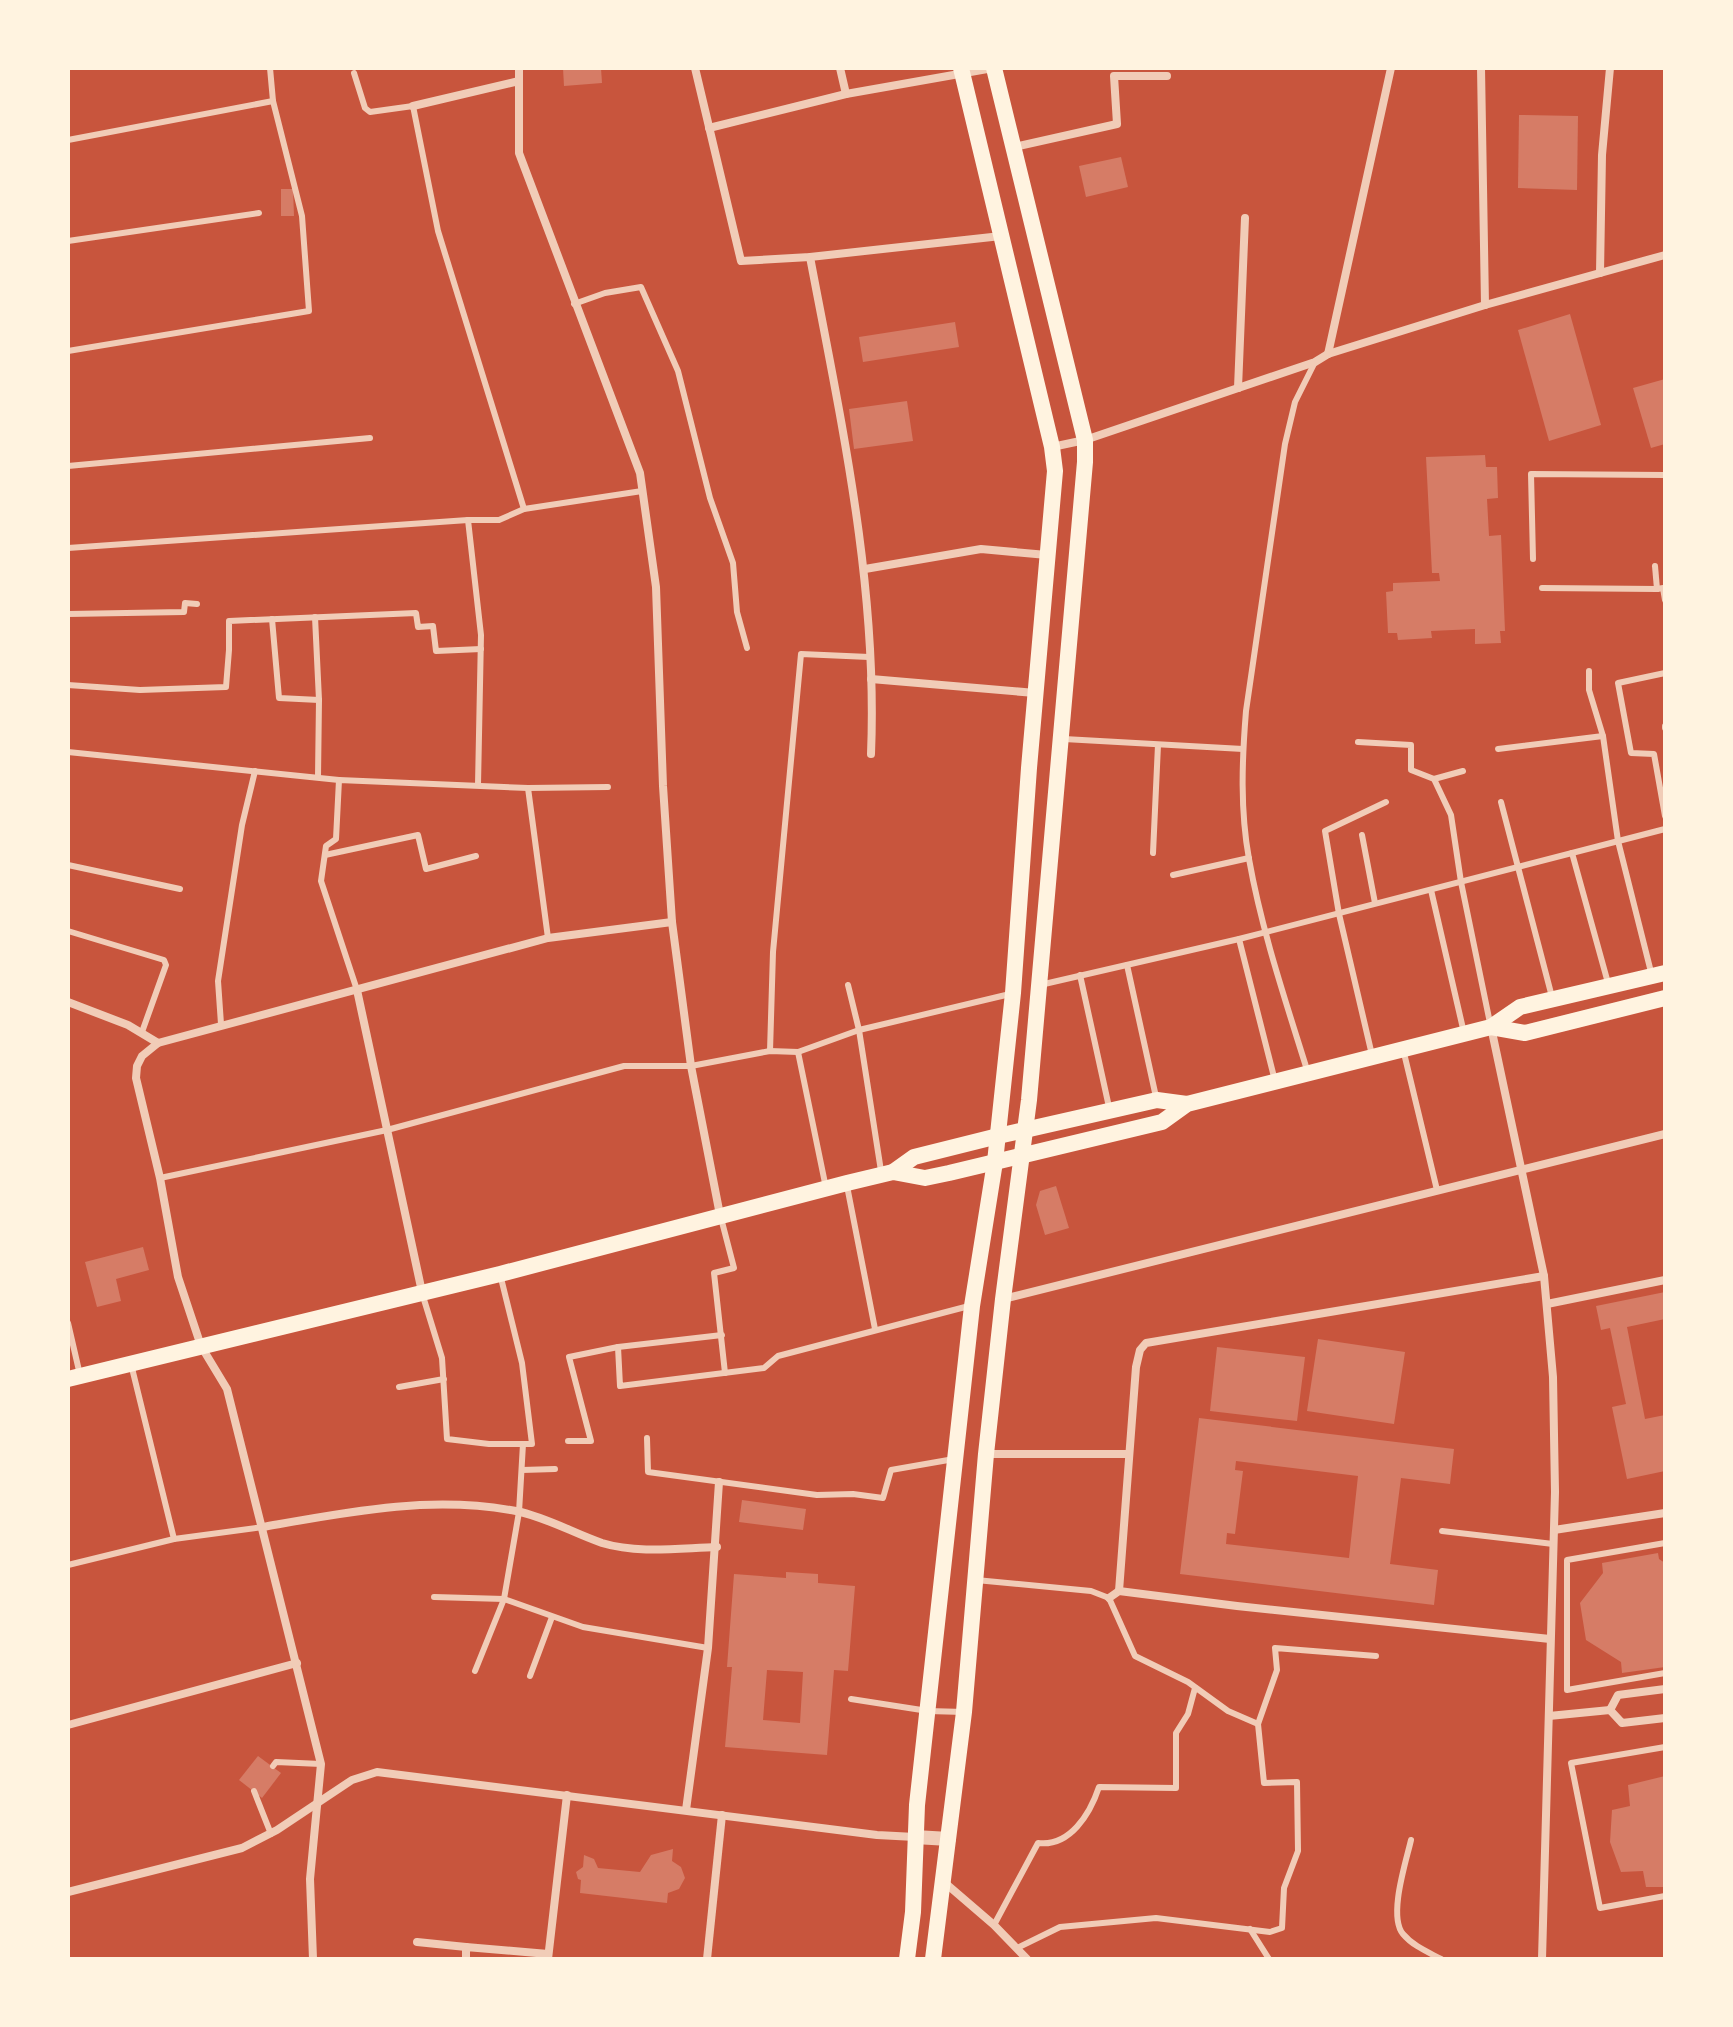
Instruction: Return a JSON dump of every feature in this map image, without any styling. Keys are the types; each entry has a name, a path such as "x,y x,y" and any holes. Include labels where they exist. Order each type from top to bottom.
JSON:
{"main road":[{"path":"933,1959 964,1712 1003,1299 1026,1130 1081,526 1085,440 994,68"},
{"path":"907,1959 913,1912 915,1837 955,1459 972,1306 995,1162 1013,993 1055,471 1052,447 961,71"},
{"path":"74,1377 500,1274 847,1183 887,1174 925,1178 1162,1122 1187,1104 1491,1027 1520,1007 1658,974"},
{"path":"1491,1027 1525,1033 1665,998"},
{"path":"887,1174 914,1157 998,1136 1157,1100 1187,1104"}],"street":[{"path":"519,68 519,153 640,473 656,587 663,786 672,922 691,1066 720,1215"},
{"path":"695,68 741,261 810,257 1001,236"},
{"path":"840,68 846,94"},
{"path":"709,128 846,94 961,71 994,68"},
{"path":"1328,354 1391,68"},
{"path":"1481,68 1485,305"},
{"path":"1600,273 1602,155 1610,68"},
{"path":"1014,147 1117,124 1114,76 1167,76"},
{"path":"413,106 519,81"},
{"path":"1238,388 1245,218"},
{"path":"1052,447 1085,440 1315,362 1328,354 1485,305 1665,255"},
{"path":"810,257 849,462 865,569 871,679 871,754"},
{"path":"865,569 981,549 1047,555"},
{"path":"871,679 1035,693"},
{"path":"313,1959 310,1879 321,1764 227,1389 201,1346 178,1277 160,1178 136,1078 137,1066 142,1056 158,1043 221,1024 548,938 672,922"},
{"path":"357,990 422,1292"},
{"path":"68,1002 142,1032 158,1043"},
{"path":"1491,1027 1544,1276 1553,1377 1554,1530 1542,1959"},
{"path":"1003,1299 1665,1134"},
{"path":"1119,1591 1136,1367 1140,1350 1146,1343 1544,1276"},
{"path":"1547,1304 1665,1280"},
{"path":"986,1454 1128,1454"},
{"path":"686,1810 708,1648 719,1482"},
{"path":"263,1527 383,1506 434,1505 519,1512 604,1544 644,1549 717,1547"},
{"path":"1554,1530 1665,1513"},
{"path":"1109,1598 1119,1591 1550,1639"},
{"path":"68,1724 297,1663"},
{"path":"1610,1710 1618,1695 1665,1689"},
{"path":"1549,1716 1610,1710"},
{"path":"1610,1710 1622,1723 1665,1718"},
{"path":"68,1892 242,1848 271,1834 352,1780 377,1772 877,1835 949,1839"},
{"path":"417,1942 548,1957 567,1795"},
{"path":"707,1959 722,1815"},
{"path":"944,1882 994,1925 1027,1959"},
{"path":"466,1947 466,1959"}],"lane":[{"path":"68,351 309,311 302,216 273,101 270,68"},
{"path":"354,73 365,108 370,112 413,106 438,231 524,509"},
{"path":"68,140 273,101"},
{"path":"68,241 259,213"},
{"path":"574,304 605,293 641,287 678,371 710,498 733,563 737,612 747,648"},
{"path":"1308,1074 1265,932 1249,858 1243,813 1243,749 1285,444 1295,402 1315,362"},
{"path":"68,466 370,438"},
{"path":"1533,559 1531,474 1665,475"},
{"path":"68,548 499,520 524,509 642,491"},
{"path":"468,520 481,649 478,785"},
{"path":"1655,566 1657,589"},
{"path":"1542,588 1663,588 1665,600"},
{"path":"68,614 184,612 185,603 197,604"},
{"path":"68,685 140,690 226,687 229,621 416,613 418,627 433,626 436,651 481,649"},
{"path":"315,617 319,700 318,777"},
{"path":"272,619 279,698 319,700"},
{"path":"770,1051 773,952 801,654 869,657"},
{"path":"1589,671 1589,690 1603,736 1618,841 1658,974"},
{"path":"1665,673 1618,683 1631,753 1654,754 1665,816"},
{"path":"1498,749 1603,736"},
{"path":"1061,738 1243,749"},
{"path":"1358,742 1411,745 1411,770 1434,779 1463,771"},
{"path":"1153,853 1158,745"},
{"path":"68,752 339,780 528,788 608,787"},
{"path":"221,1024 218,981 242,825 255,771"},
{"path":"1434,779 1451,815 1461,882 1491,1027"},
{"path":"339,780 336,839 326,846 321,881 357,990"},
{"path":"528,788 548,938"},
{"path":"1373,1057 1339,914 1325,831 1386,802"},
{"path":"1501,802 1553,1000"},
{"path":"1040,985 1239,939 1665,829"},
{"path":"325,855 418,835 426,869 476,856"},
{"path":"1362,835 1375,903"},
{"path":"1572,853 1609,987"},
{"path":"1173,875 1249,858"},
{"path":"68,865 180,889"},
{"path":"1431,890 1464,1033"},
{"path":"68,931 164,960 166,965 142,1032"},
{"path":"1239,939 1275,1081"},
{"path":"1127,965 1157,1100"},
{"path":"1080,975 1110,1111"},
{"path":"848,985 887,1174"},
{"path":"160,1178 387,1130 624,1066 691,1066 770,1051 798,1052 859,1030 1013,993"},
{"path":"1403,1049 1437,1190"},
{"path":"798,1052 826,1188"},
{"path":"847,1183 875,1329"},
{"path":"720,1215 734,1268 714,1273 725,1373"},
{"path":"422,1292 442,1358 447,1439 489,1444 532,1444 522,1363 500,1274"},
{"path":"618,1347 620,1386 764,1368 778,1356 972,1306"},
{"path":"68,1323 74,1377"},
{"path":"568,1441 591,1441 569,1357 618,1347 722,1335"},
{"path":"131,1362 174,1539"},
{"path":"399,1387 444,1379"},
{"path":"647,1438 648,1472 817,1495 853,1494 883,1498 891,1470 955,1459"},
{"path":"475,1671 504,1599 519,1512 523,1444"},
{"path":"522,1470 555,1469"},
{"path":"68,1565 174,1539 263,1527"},
{"path":"1442,1531 1553,1544"},
{"path":"1665,1543 1567,1560 1567,1690 1665,1673"},
{"path":"976,1580 1091,1591 1109,1598 1135,1656 1157,1665 1228,1711 1258,1724"},
{"path":"434,1597 504,1599 583,1627 708,1648"},
{"path":"530,1676 552,1617"},
{"path":"1017,1948 1060,1927 1156,1918 1270,1932 1282,1928 1284,1888 1298,1851 1297,1782 1264,1783 1258,1724 1277,1670 1275,1648 1376,1656"},
{"path":"994,1925 1038,1843 1051,1845 1063,1840 1091,1809 1099,1787 1176,1788 1176,1733 1188,1714 1195,1688"},
{"path":"851,1699 928,1711 964,1712"},
{"path":"1665,1747 1571,1763 1600,1908 1665,1896"},
{"path":"273,1766 276,1762 321,1764"},
{"path":"254,1791 271,1834"},
{"path":"1411,1840 1397,1912 1401,1932 1419,1948 1441,1959"},
{"path":"1250,1929 1269,1959"}],"building":[{"path":"563,68 601,68 602,83 564,86"},
{"path":"1519,115 1578,116 1577,190 1518,188"},
{"path":"1121,157 1128,187 1086,197 1079,166"},
{"path":"281,189 293,189 294,216 281,216"},
{"path":"1570,314 1601,425 1549,441 1518,330"},
{"path":"955,322 959,347 863,362 859,337"},
{"path":"1665,379 1665,444 1651,448 1633,388"},
{"path":"907,401 913,441 854,449 849,409"},
{"path":"1485,455 1486,467 1497,467 1498,498 1487,499 1489,536 1501,535 1505,631 1500,631 1501,643 1475,644 1475,629 1431,631 1432,638 1398,640 1397,633 1388,633 1386,592 1393,591 1393,583 1440,581 1439,573 1432,573 1426,457"},
{"path":"1056,1186 1069,1228 1045,1235 1036,1205 1040,1191"},
{"path":"143,1247 149,1270 116,1279 121,1301 97,1307 85,1262"},
{"path":"1665,1292 1665,1319 1627,1327 1645,1419 1665,1415 1665,1471 1627,1479 1612,1407 1626,1404 1610,1328 1601,1330 1596,1306"},
{"path":"1318,1339 1405,1352 1394,1424 1307,1411"},
{"path":"1217,1347 1305,1357 1297,1421 1210,1411"},
{"path":"1199,1418 1454,1449 1450,1484 1401,1478 1390,1564 1438,1570 1434,1605 1180,1574","holes":["1236,1461 1358,1476 1349,1558 1226,1544 1227,1533 1235,1534 1243,1471 1235,1470"]},
{"path":"742,1500 806,1509 803,1530 739,1522"},
{"path":"1658,1553 1659,1559 1665,1563 1665,1667 1622,1673 1621,1662 1586,1640 1580,1603 1603,1573 1602,1563"},
{"path":"786,1572 818,1574 818,1583 855,1586 848,1671 834,1670 827,1755 725,1747 732,1667 727,1667 734,1574 786,1578","holes":["767,1670 803,1672 800,1723 763,1720"]},
{"path":"258,1756 281,1773 262,1798 239,1780"},
{"path":"1665,1776 1665,1887 1646,1887 1643,1871 1621,1872 1610,1842 1612,1810 1630,1806 1628,1785"},
{"path":"673,1849 672,1861 681,1867 685,1878 679,1889 668,1893 667,1903 580,1893 581,1880 576,1872 583,1867 584,1855 594,1859 598,1868 640,1872 651,1855"}]}
